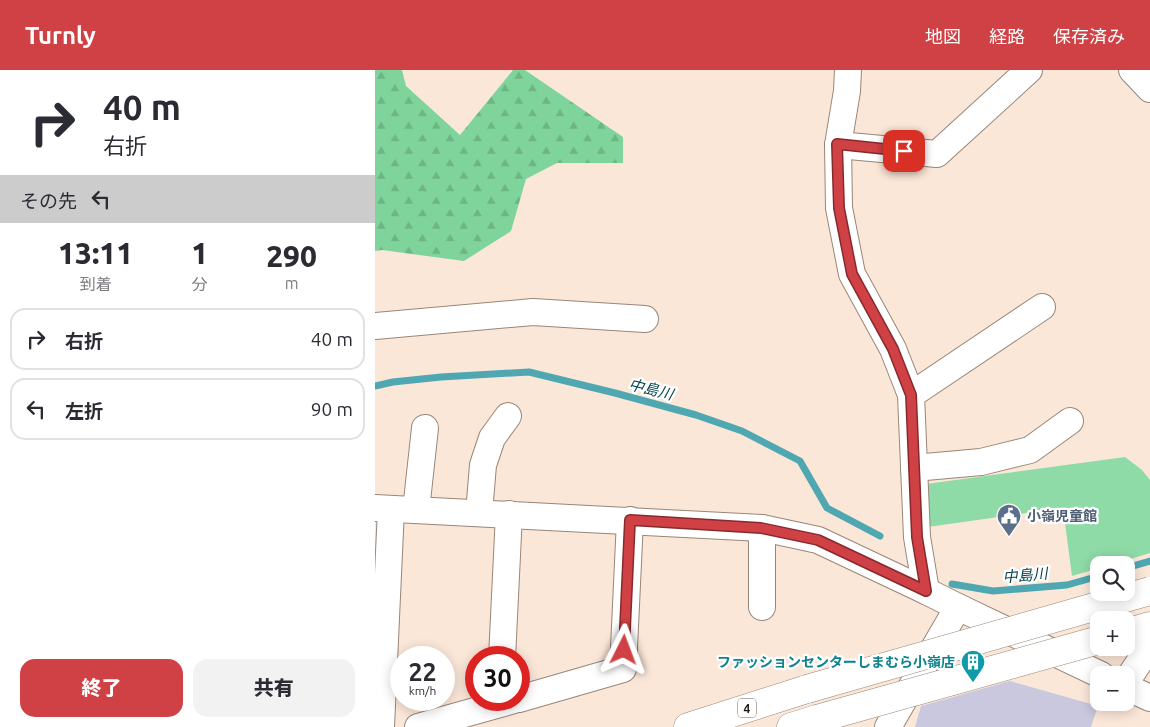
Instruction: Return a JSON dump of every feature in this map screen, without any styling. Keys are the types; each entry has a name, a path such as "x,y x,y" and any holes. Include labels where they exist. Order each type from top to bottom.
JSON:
{"highway":[{"name":"4","path":"688,727 807,689 1150,591"},
{"path":"1135,630 1150,626"},
{"path":"791,727 1090,643"}],"street":[{"path":"849,70 837,144 839,208 852,274 893,349 911,395 917,537 926,591"},
{"path":"837,144 937,154 1029,70"},
{"path":"1132,70 1150,89"},
{"path":"911,395 1043,307"},
{"path":"375,326 533,312 645,319"},
{"path":"479,513 483,465 492,438 508,416"},
{"path":"914,468 981,462 1031,450 1070,421"},
{"path":"416,510 425,428"},
{"path":"381,727 383,509 761,528 818,540 1090,670"},
{"path":"503,646 509,514"},
{"path":"530,695 623,669 630,520"},
{"path":"761,528 762,607"},
{"path":"888,727 957,607"},
{"path":"1135,668 1148,649 1150,649"},
{"path":"1135,691 1150,698"},
{"path":"418,727 473,711"}],"green space":[{"path":"375,70 402,70 406,86 460,135 513,70 525,70 623,137 623,163 557,163 526,179 511,231 464,261 382,250 375,251"},
{"path":"1125,457 1142,470 1150,480 1150,553 1135,558 1135,556 1090,556 1090,571 1072,576 1063,508 928,527 926,484"}],"building":[{"name":"ファッションセンターしまむら小嶺店","path":"1010,681 1090,704 1090,711 1096,711 1091,727 915,727 921,706"}],"waterway":[{"name":"中島川","path":"375,386 393,382 441,377 529,372 696,415 742,431 800,461 827,508 880,536"},
{"name":"中島川","path":"1135,565 1150,561"},
{"name":"中島川","path":"952,584 993,591 1067,585 1090,579"}],"place":[{"name":"小嶺児童館","path":"1009,537"},
{"name":"ファッションセンターしまむら小嶺店","path":"973,683"}],"route":[{"path":"624,650 630,520 761,528 818,540 926,591 917,537 911,395 893,349 852,274 839,208 837,144 904,151"}]}
